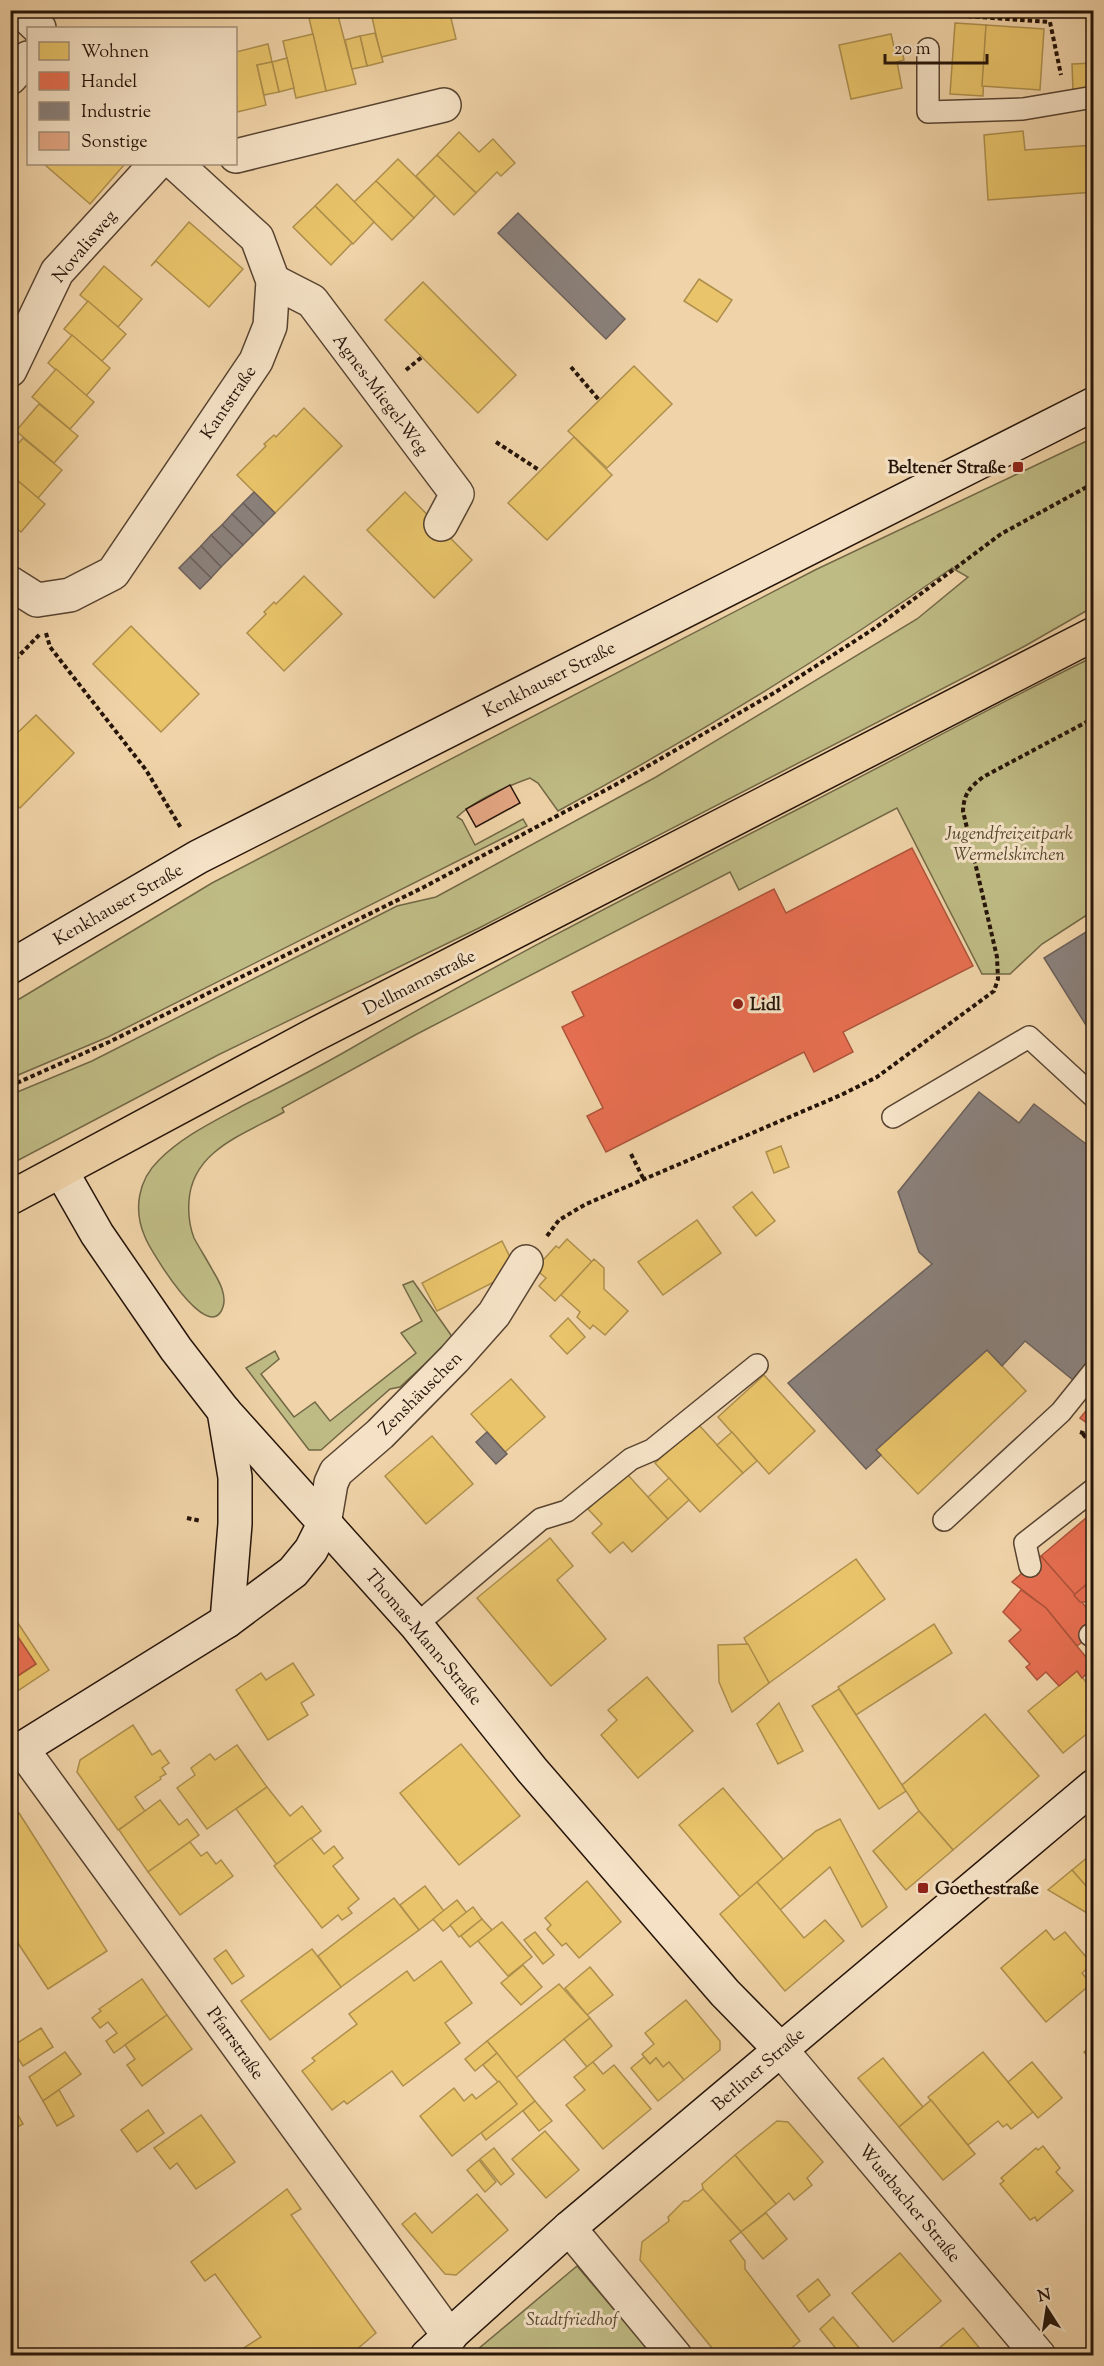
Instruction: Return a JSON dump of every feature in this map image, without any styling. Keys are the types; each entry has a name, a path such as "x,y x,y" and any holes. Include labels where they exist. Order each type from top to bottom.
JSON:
{"main road":[{"name":"Dellmannstraße","path":"10,1198 312,1036 1094,634"}],"street":[{"path":"20,10 38,27"},
{"path":"10,78 27,59"},
{"path":"237,156 444,105"},
{"name":"Kantstraße","path":"24,592 70,596 113,573 256,361 270,326 273,281 258,238 179,165"},
{"name":"Novalisweg","path":"10,370 57,272 179,165"},
{"name":"Agnes-Miegel-Weg","path":"273,281 312,301 457,494 441,524"},
{"name":"Kenkhauser Straße","path":"10,967 198,857 1094,404"},
{"name":"Thomas-Mann-Straße","path":"61,1171 97,1234 176,1349 224,1411 416,1625 532,1770 725,1993 781,2050"},
{"name":"Zenshäuschen","path":"324,1524 331,1483 336,1472 380,1434 454,1359 494,1314 526,1262"},
{"path":"224,1411 235,1478 235,1524 227,1621"},
{"path":"16,1752 227,1621 293,1572 311,1550 324,1524"},
{"name":"Pfarrstraße","path":"16,1752 438,2346"},
{"name":"Berliner Straße","path":"438,2346 569,2228 1094,1786"},
{"name":"Wustbacher Straße","path":"781,2050 1040,2355"},
{"path":"569,2228 675,2355"}],"lane":[{"path":"928,50 928,112 1023,109 1094,97"},
{"path":"893,1117 1029,1037 1094,1097"},
{"path":"416,1625 541,1519 567,1511 631,1459 652,1450 757,1365"},
{"path":"944,1520 1061,1412 1094,1371"},
{"path":"1030,1566 1025,1543 1094,1489"}],"path":[{"path":"878,10 1050,22 1066,101"},
{"path":"571,367 599,400"},
{"path":"496,442 539,470"},
{"path":"10,1086 110,1042 424,887 615,785 774,693 901,609 1001,534 1094,483"},
{"path":"10,665 45,629 50,647 146,770 198,857"},
{"path":"526,1262 559,1220 586,1204 841,1095 877,1077 994,992 998,979 997,957 963,811 964,798 969,788 982,777 1094,718"},
{"path":"631,1154 643,1178"},
{"path":"1083,1434 1094,1448"}],"green space":[{"path":"1093,438 1093,607 1025,646 479,928 218,1055 11,1164 10,1095 92,1061 397,906 436,897 656,777 917,619 968,577 952,568 856,633 758,695 558,811 538,783 530,778 491,794 457,817 462,820 475,845 523,819 527,826 108,1037 11,1078 11,1004 212,883 815,570"},
{"name":"Jugendfreizeitpark Wermelskirchen","path":"1093,657 1093,911 1042,944 1010,974 982,974 897,808 739,890 730,872 417,1034 282,1108 284,1112 238,1136 210,1156 200,1169 192,1183 189,1201 190,1224 194,1238 218,1279 223,1293 223,1307 216,1316 206,1315 193,1306 168,1276 141,1227 140,1196 142,1186 152,1168 168,1151 188,1137 577,923"},
{"path":"413,1281 453,1338 400,1387 390,1389 321,1450 309,1450 246,1368 275,1351 279,1359 261,1374 294,1417 315,1402 330,1421 416,1353 401,1333 422,1321 403,1285"},
{"name":"Stadtfriedhof","path":"577,2266 653,2355 471,2355"}],"building: Wohnen":[{"path":"380,10 449,10 456,39 381,57 371,13"},
{"path":"1087,10 1094,10 1094,53 1088,53"},
{"path":"337,12 356,84 326,91 309,18"},
{"path":"955,23 986,25 983,96 950,94"},
{"path":"986,25 1044,29 1040,90 982,86"},
{"path":"375,33 383,62 367,66 360,36"},
{"path":"313,34 326,91 296,98 283,41"},
{"path":"891,34 894,47 901,46 904,60 897,62 902,88 851,99 839,45"},
{"path":"360,36 367,66 352,69 345,40"},
{"path":"268,44 272,62 257,65 266,105 237,112 237,52"},
{"path":"287,58 294,88 279,92 272,62"},
{"path":"272,62 279,92 264,95 257,65"},
{"path":"1094,63 1094,90 1073,91 1072,64"},
{"path":"1023,131 1025,150 1094,145 1094,192 988,200 984,135"},
{"path":"459,132 479,152 493,139 515,163 501,176 497,172 476,193 437,155"},
{"path":"437,155 476,193 454,215 416,176"},
{"path":"398,159 435,196 414,218 376,181"},
{"path":"45,165 124,165 90,204"},
{"path":"376,181 414,218 392,240 354,202"},
{"path":"337,184 374,222 353,244 315,206"},
{"path":"10,186 18,192 10,201"},
{"path":"315,206 352,243 331,265 293,227"},
{"path":"189,222 243,269 209,307 156,261 151,266"},
{"path":"104,266 142,299 118,327 80,295"},
{"path":"699,279 732,300 717,322 684,301"},
{"path":"423,282 516,375 478,413 385,320"},
{"path":"88,301 126,334 102,361 64,329"},
{"path":"72,335 110,368 86,396 48,363"},
{"path":"634,366 672,404 607,468 568,431"},
{"path":"56,369 94,402 70,429 32,397"},
{"path":"39,404 78,436 54,463 16,431"},
{"path":"304,408 342,446 275,513 237,475 266,446 264,444 274,435 276,437"},
{"path":"574,437 612,475 547,540 508,503"},
{"path":"23,438 62,470 38,498 10,474 10,453"},
{"path":"10,474 45,504 21,532 10,523"},
{"path":"405,492 472,560 434,598 367,530"},
{"path":"304,576 342,614 284,671 247,633 266,614 264,612 274,602 276,604"},
{"path":"131,626 199,694 161,732 93,664"},
{"path":"36,715 74,753 20,808 10,798 10,740"},
{"path":"781,1146 789,1167 774,1173 766,1152"},
{"path":"752,1192 775,1221 756,1236 733,1207"},
{"path":"697,1220 721,1253 663,1295 638,1262"},
{"path":"567,1239 592,1262 555,1301 539,1286 546,1278 535,1269 556,1246 559,1248"},
{"path":"502,1241 511,1259 500,1279 437,1311 422,1283"},
{"path":"594,1259 604,1268 604,1289 628,1311 605,1335 593,1325 590,1329 577,1317 580,1312 561,1295"},
{"path":"568,1318 585,1337 567,1354 550,1336"},
{"path":"987,1350 1026,1391 918,1494 876,1450"},
{"path":"764,1375 815,1431 769,1474 718,1417"},
{"path":"511,1379 545,1417 505,1452 471,1414"},
{"path":"698,1424 743,1473 700,1512 655,1463"},
{"path":"732,1432 757,1461 743,1473 717,1445"},
{"path":"432,1436 473,1484 426,1524 385,1476"},
{"path":"627,1474 668,1519 632,1552 623,1542 610,1553 592,1533 602,1524 588,1509"},
{"path":"669,1478 689,1500 668,1519 648,1497"},
{"path":"550,1538 573,1566 557,1580 606,1639 551,1686 477,1598"},
{"path":"856,1559 885,1599 769,1683 744,1638"},
{"path":"10,1611 49,1670 10,1696 10,1681 36,1664 10,1625"},
{"path":"934,1624 952,1653 856,1715 838,1687"},
{"path":"748,1644 769,1683 732,1712 719,1682 718,1645"},
{"path":"293,1663 314,1695 301,1703 308,1715 268,1740 236,1690 261,1673 266,1680"},
{"path":"1077,1671 1094,1692 1094,1728 1063,1753 1028,1711"},
{"path":"647,1677 693,1731 638,1778 601,1735 617,1720 608,1710"},
{"path":"839,1689 906,1791 879,1809 812,1706"},
{"path":"779,1703 803,1751 778,1764 757,1724"},
{"path":"985,1714 1039,1776 953,1850 919,1811 902,1785"},
{"path":"133,1725 152,1755 160,1750 169,1763 162,1768 166,1774 160,1777 161,1779 135,1797 145,1811 118,1830 77,1772 80,1760"},
{"path":"461,1744 520,1816 459,1865 400,1793"},
{"path":"237,1745 267,1787 207,1829 177,1788 195,1775 191,1768 210,1754 215,1760"},
{"path":"267,1787 290,1816 302,1806 321,1831 277,1865 236,1809"},
{"path":"723,1788 784,1860 740,1897 679,1825"},
{"path":"160,1800 179,1825 187,1819 199,1835 148,1872 119,1830"},
{"path":"919,1811 953,1850 906,1890 873,1851"},
{"path":"19,1813 107,1951 48,1989 10,1931 10,1818"},
{"path":"840,1819 887,1907 862,1927 830,1867 780,1910 757,1882 816,1831"},
{"path":"311,1838 324,1854 334,1846 343,1858 333,1866 359,1899 348,1908 352,1913 342,1920 338,1915 322,1928 274,1866"},
{"path":"190,1842 201,1856 207,1852 216,1864 221,1860 233,1876 180,1915 148,1872"},
{"path":"1094,1852 1094,1895 1072,1870"},
{"path":"1072,1870 1094,1895 1092,1916 1048,1890"},
{"path":"587,1881 621,1922 579,1958 566,1943 562,1946 547,1929 551,1925 545,1918"},
{"path":"757,1882 804,1938 825,1920 844,1941 785,1991 720,1914"},
{"path":"425,1886 444,1911 419,1930 400,1905"},
{"path":"394,1898 419,1930 341,1987 318,1956"},
{"path":"457,1900 467,1913 443,1931 433,1919"},
{"path":"473,1907 482,1919 459,1937 450,1925"},
{"path":"482,1919 492,1930 470,1947 461,1936"},
{"path":"502,1922 532,1957 508,1976 478,1941"},
{"path":"1046,1930 1054,1940 1065,1932 1092,1964 1082,1973 1091,1984 1046,2022 1001,1968"},
{"path":"535,1932 554,1955 543,1964 524,1940"},
{"path":"312,1949 341,1987 270,2040 241,2001"},
{"path":"226,1950 244,1976 232,1984 214,1959"},
{"path":"441,1961 472,2003 445,2023 460,2043 403,2086 392,2071 347,2104 344,2101 332,2110 302,2071 315,2061 312,2058 357,2024 349,2014 407,1971 414,1981"},
{"path":"523,1965 542,1987 521,2005 501,1983"},
{"path":"590,1967 613,1995 587,2015 565,1988"},
{"path":"142,1979 167,2015 114,2053 106,2041 117,2033 108,2022 100,2028 92,2018 101,2011 99,2009"},
{"path":"559,1984 590,2018 516,2078 487,2041"},
{"path":"686,2000 720,2041 720,2050 684,2080 669,2062 663,2067 656,2058 650,2064 642,2054 654,2044 645,2033"},
{"path":"167,2015 192,2049 142,2086 127,2065 135,2059 125,2045"},
{"path":"590,2018 612,2046 587,2067 564,2039"},
{"path":"41,2028 53,2047 23,2066 11,2047"},
{"path":"487,2041 497,2053 475,2071 465,2059"},
{"path":"1094,2044 1094,2063 1084,2052"},
{"path":"65,2052 81,2074 43,2101 29,2077"},
{"path":"983,2052 1033,2112 1011,2129 1007,2124 1003,2127 998,2121 968,2145 928,2097"},
{"path":"497,2053 535,2101 486,2140 481,2133 517,2104 483,2065"},
{"path":"644,2057 650,2064 656,2058 663,2067 669,2062 684,2080 658,2101 631,2068"},
{"path":"883,2058 923,2107 899,2127 858,2078"},
{"path":"593,2062 603,2074 614,2065 651,2109 603,2149 566,2105 585,2090 574,2077"},
{"path":"1032,2062 1062,2098 1038,2118 1008,2082"},
{"path":"499,2081 517,2104 452,2156 420,2116 454,2088 464,2101 472,2094 476,2099"},
{"path":"59,2090 74,2116 57,2126 43,2101"},
{"path":"931,2100 975,2154 943,2180 899,2127"},
{"path":"10,2101 23,2124 10,2131"},
{"path":"535,2101 552,2121 539,2131 523,2111"},
{"path":"148,2110 164,2133 137,2152 121,2130"},
{"path":"201,2115 235,2162 196,2189 177,2163 170,2169 154,2148"},
{"path":"777,2121 788,2122 823,2162 807,2178 812,2185 794,2200 789,2193 776,2204 735,2155"},
{"path":"545,2131 579,2170 546,2198 512,2159"},
{"path":"1043,2146 1060,2168 1056,2172 1073,2191 1037,2221 1035,2217 1030,2220 1000,2184 1004,2181 1001,2178 1036,2148 1038,2150"},
{"path":"494,2148 514,2174 501,2185 480,2159"},
{"path":"735,2155 776,2204 741,2232 703,2189 702,2184"},
{"path":"479,2160 496,2182 485,2192 467,2170"},
{"path":"287,2189 301,2209 291,2215 376,2333 349,2356 231,2356 261,2337 215,2274 205,2281 191,2262"},
{"path":"703,2189 741,2232 730,2241 745,2261 745,2269 800,2341 782,2356 709,2356 706,2353 712,2348 640,2260 642,2242 669,2221 668,2217 684,2201 688,2201"},
{"path":"477,2194 508,2230 456,2275 445,2274 402,2224 415,2213 432,2233"},
{"path":"766,2213 787,2239 763,2259 741,2232"},
{"path":"900,2253 941,2301 893,2342 852,2293"},
{"path":"818,2279 830,2295 809,2312 797,2296"},
{"path":"833,2317 866,2356 842,2356 820,2329"},
{"path":"963,2328 986,2356 930,2356"}],"building: Handel":[{"name":"Lidl","path":"912,848 973,966 843,1032 853,1052 814,1072 804,1052 606,1152 587,1116 603,1108 562,1027 584,1016 572,992 774,889 786,913"},
{"path":"1094,1401 1094,1428 1080,1418"},
{"path":"1093,1512 1094,1578 1074,1595 1041,1556"},
{"path":"1041,1556 1094,1616 1094,1633 1077,1646 1046,1608 1012,1582"},
{"path":"1094,1578 1094,1602 1080,1602 1074,1595"},
{"path":"1021,1590 1046,1608 1094,1667 1082,1678 1077,1671 1059,1686 1046,1672 1037,1680 1026,1667 1030,1664 1009,1641 1021,1630 1003,1612"},
{"path":"10,1625 36,1664 10,1681"}],"building: Industrie":[{"path":"518,213 625,319 606,339 498,233"},
{"path":"254,492 275,513 264,524 243,503"},
{"path":"243,503 264,524 253,535 232,514"},
{"path":"232,514 253,535 243,545 222,525"},
{"path":"222,525 243,545 232,556 211,535"},
{"path":"211,535 232,556 221,567 201,546"},
{"path":"201,546 221,567 211,578 190,557"},
{"path":"190,557 211,578 200,589 179,568"},
{"path":"1094,927 1094,1038 1044,958"},
{"path":"979,1092 1019,1123 1034,1104 1094,1150 1094,1354 1073,1380 1025,1341 1002,1366 987,1350 876,1450 881,1455 866,1469 788,1383 932,1264 919,1252 898,1192"},
{"path":"487,1432 507,1454 496,1464 476,1442"}],"building: Sonstige":[{"path":"510,785 520,803 476,827 466,809"}],"place":[{"name":"Beltener Straße","path":"1018,467"},
{"name":"Lidl","path":"738,1004"},
{"name":"Goethestraße","path":"923,1888"}]}
